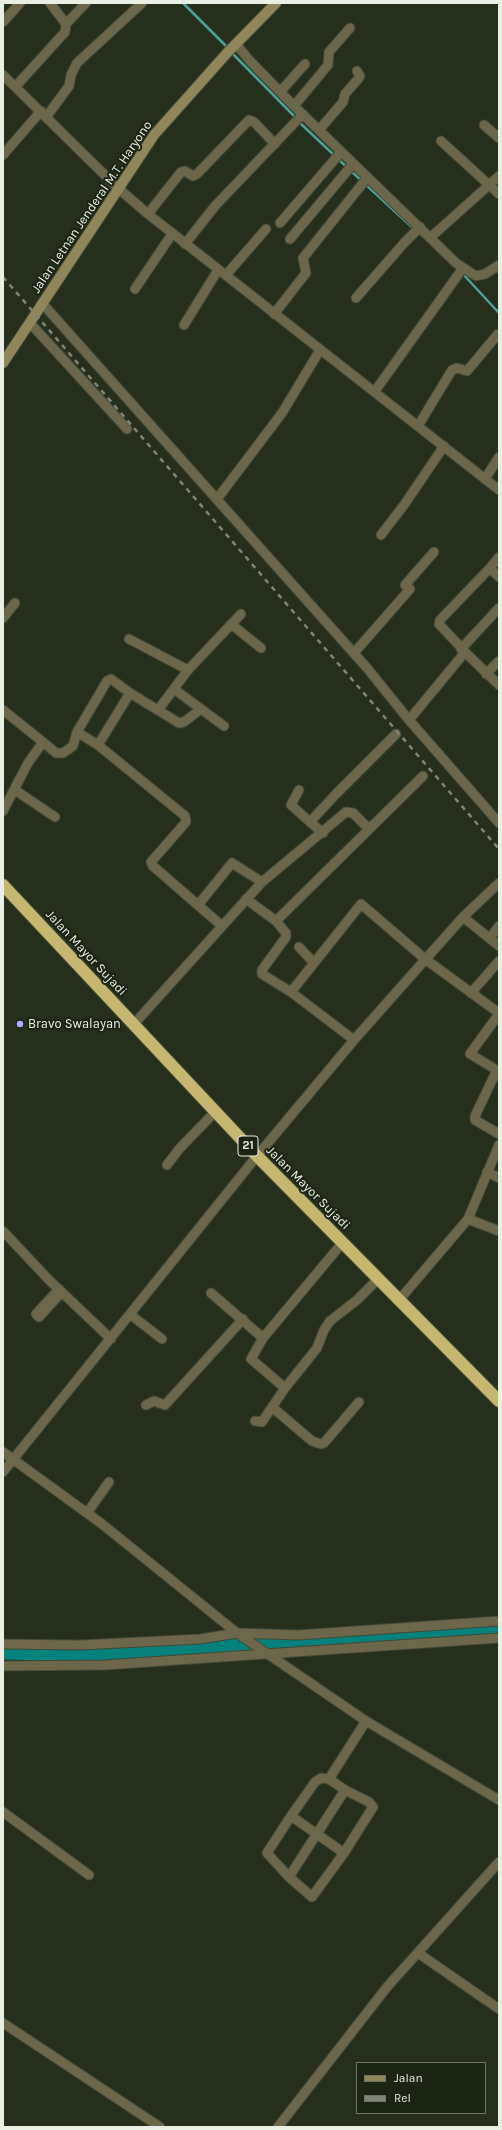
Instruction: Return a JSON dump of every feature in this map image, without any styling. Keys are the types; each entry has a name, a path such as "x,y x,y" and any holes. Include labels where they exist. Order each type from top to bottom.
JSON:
{"highway":[{"name":"Jalan Mayor Sujadi","path":"3,885 257,1156 400,1298 499,1401"}],"main road":[{"name":"Jalan Letnan Jenderal M.T. Haryono","path":"3,362 154,135 232,48 276,3"}],"street":[{"path":"3,22 20,3"},
{"path":"50,3 66,24"},
{"path":"16,86 65,32 66,24 86,3"},
{"path":"3,155 44,114 69,86 71,75 77,63 142,3"},
{"path":"294,106 328,65 329,52 350,28"},
{"path":"232,48 294,106 300,118 319,130 337,156 349,169 431,237 460,271 476,276 485,274 499,265"},
{"path":"280,92 305,64"},
{"path":"319,130 343,102 344,94 360,76 357,71"},
{"path":"3,74 119,189 148,214 499,490"},
{"path":"185,244 215,206 300,118"},
{"path":"148,214 181,172 185,171 193,176 197,174 249,120 254,122 276,144"},
{"path":"484,125 499,138"},
{"path":"441,141 499,194"},
{"path":"280,223 337,156"},
{"path":"290,239 349,169"},
{"path":"431,237 499,176"},
{"path":"274,314 306,273 303,258 364,182"},
{"path":"356,298 420,227"},
{"path":"184,325 222,273 266,229"},
{"path":"135,289 172,234"},
{"path":"375,391 460,271"},
{"path":"42,303 354,653 408,720 499,823"},
{"path":"30,323 127,429"},
{"path":"418,426 452,370 457,368 467,371 498,334"},
{"path":"217,499 282,413 320,350"},
{"path":"381,535 404,505 444,446"},
{"path":"484,479 499,457"},
{"path":"354,653 414,592 405,585 434,552"},
{"path":"499,557 439,622 439,626 461,653 499,685"},
{"path":"490,568 499,577"},
{"path":"3,618 15,603"},
{"path":"408,720 499,608"},
{"path":"158,710 188,670 241,614"},
{"path":"231,624 261,648"},
{"path":"129,639 188,670"},
{"path":"486,674 499,661"},
{"path":"3,710 56,753 63,753 73,746 77,732 109,680 179,723 184,722 201,709"},
{"path":"174,689 224,726"},
{"path":"98,745 130,693"},
{"path":"77,732 98,745 185,816 186,822 151,862 153,866 222,926"},
{"path":"310,822 396,734"},
{"path":"3,811 28,763 42,742"},
{"path":"276,921 423,776"},
{"path":"15,790 55,816"},
{"path":"299,790 290,805 322,833"},
{"path":"134,1024 262,882 350,811 369,829"},
{"path":"198,905 232,863 262,882"},
{"path":"3,1472 257,1156 354,1040 463,917 499,883"},
{"path":"246,899 276,921 285,930 286,937 262,970 262,974 291,992 354,1040"},
{"path":"291,992 361,904 425,959 499,1013 470,1054 495,1068 496,1072 475,1116 475,1120 499,1134"},
{"path":"463,917 499,946"},
{"path":"490,938 499,926"},
{"path":"299,947 314,963"},
{"path":"472,993 499,961"},
{"path":"166,1165 180,1148 216,1112"},
{"path":"400,1298 468,1219 499,1145"},
{"path":"487,1172 499,1178"},
{"path":"468,1219 499,1232"},
{"path":"3,1231 61,1291 111,1339"},
{"path":"285,1388 251,1359 264,1338 343,1242"},
{"path":"255,1421 262,1422 285,1388 317,1348 324,1330 330,1321 357,1300 379,1278"},
{"path":"211,1293 264,1338"},
{"path":"131,1314 162,1339"},
{"path":"146,1405 154,1401 165,1405 242,1319"},
{"path":"272,1407 312,1441 321,1444 324,1443 359,1402"},
{"path":"3,1452 87,1513 240,1635 366,1721 499,1800"},
{"path":"87,1513 109,1482"},
{"path":"3,1644 80,1645 200,1639 240,1635 298,1635 499,1621"},
{"path":"3,1666 105,1665 265,1652 360,1649 499,1638"},
{"path":"329,1779 366,1721"},
{"path":"321,1778 329,1779 345,1790 370,1802 373,1807 344,1853 313,1896 309,1896 267,1853 315,1782 321,1778"},
{"path":"289,1877 345,1790"},
{"path":"3,1812 89,1875"},
{"path":"291,1816 344,1853"},
{"path":"278,2127 387,1987 499,1862"},
{"path":"418,1953 499,2009"},
{"path":"3,2023 160,2127"}],"waterway":[{"path":"183,3 228,48"},
{"path":"231,52 296,118"},
{"path":"299,122 335,156"},
{"path":"338,159 414,229"},
{"path":"462,273 499,313"},
{"path":"3,1652 115,1655 499,1627"}],"railway":[{"path":"3,277 499,849"}],"place":[{"name":"Bravo Swalayan","path":"20,1024"}]}
